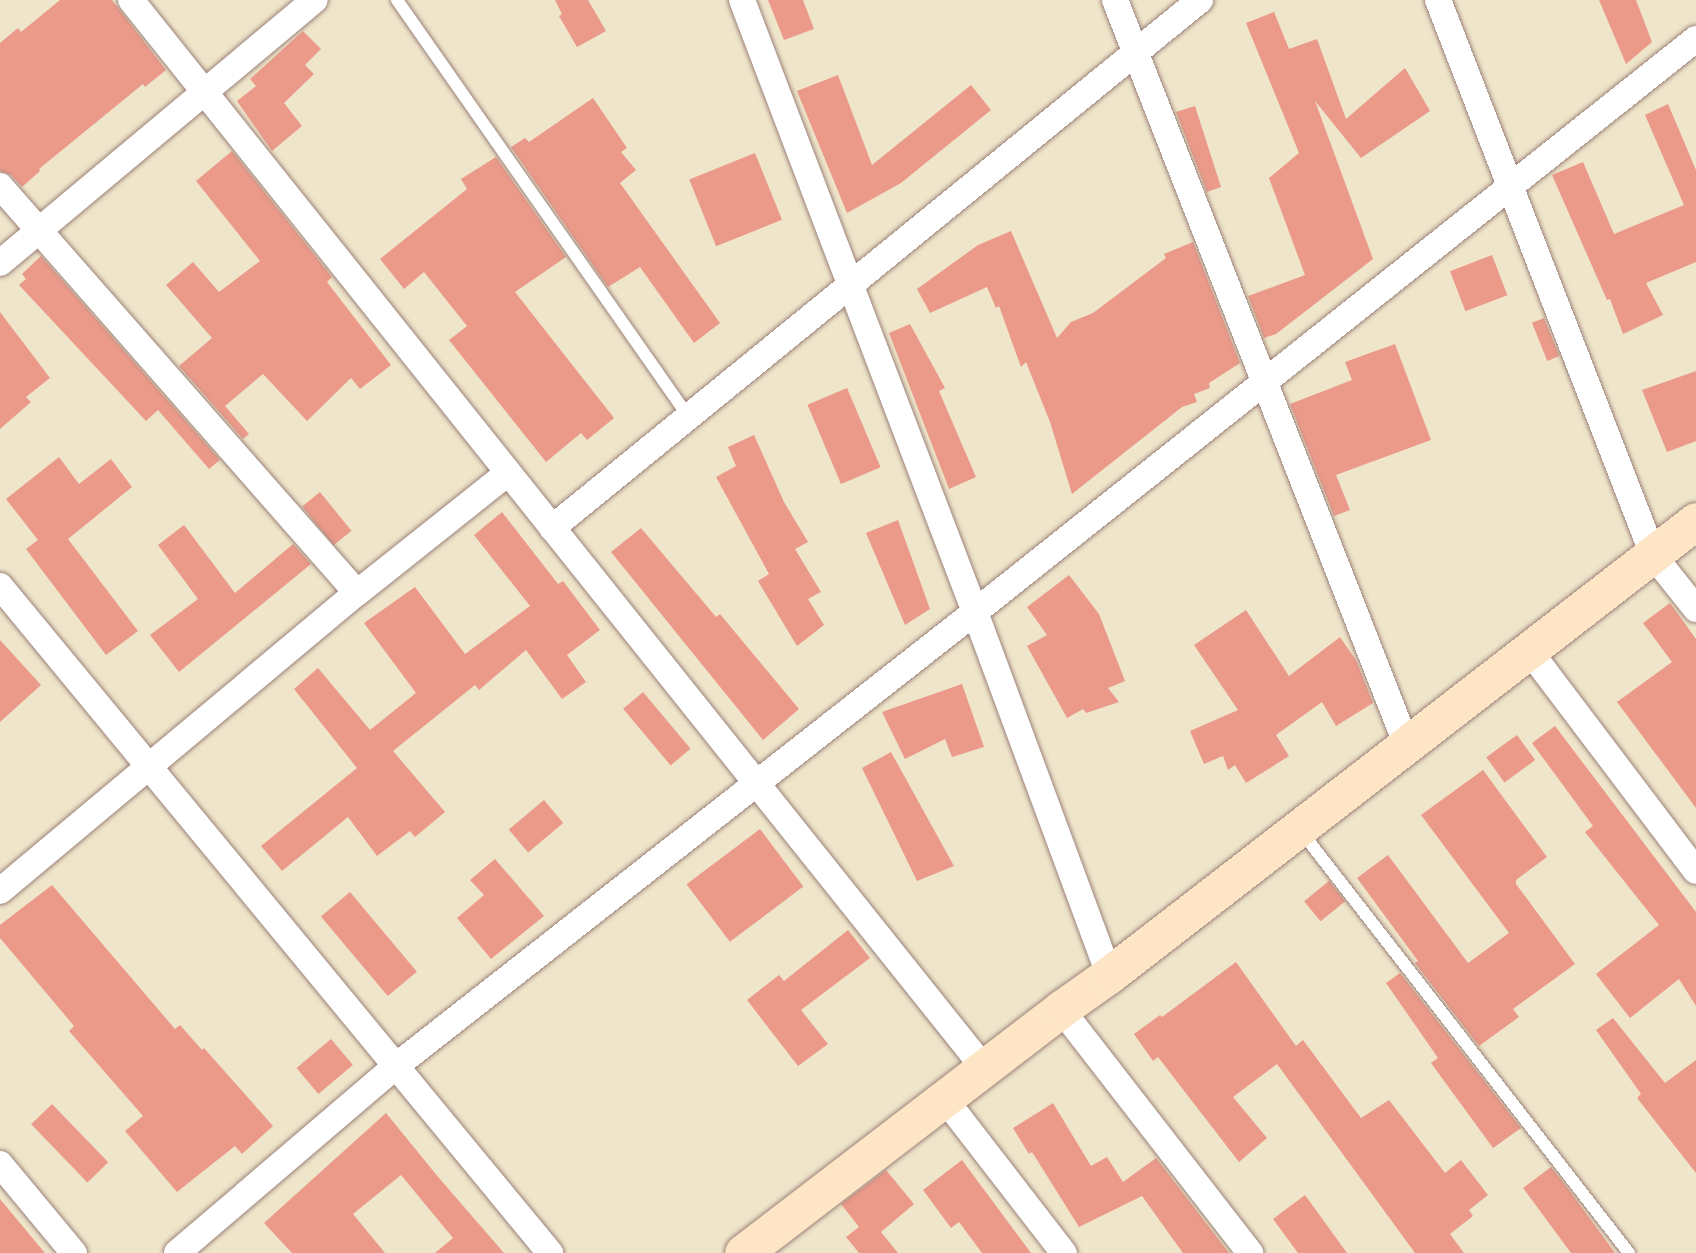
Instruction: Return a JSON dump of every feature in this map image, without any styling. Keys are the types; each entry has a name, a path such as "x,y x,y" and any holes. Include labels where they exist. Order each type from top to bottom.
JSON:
{"street":[{"path":"131,0 984,1068"},
{"path":"0,263 315,0"},
{"path":"743,0 975,612 1109,975"},
{"path":"1115,0 1407,746"},
{"path":"552,528 688,416 851,288 1200,0"},
{"path":"1438,0 1653,555 1696,609"},
{"path":"177,1253 396,1066 975,612 1696,39"},
{"path":"0,186 357,593"},
{"path":"0,891 357,593 509,473"},
{"path":"743,1253 1109,975 1696,521"},
{"path":"0,586 550,1253"},
{"path":"1528,649 1696,872"},
{"path":"1061,1009 1250,1253"},
{"path":"944,1098 1064,1253"},
{"path":"0,1164 74,1253"}],"lane":[{"path":"397,0 688,416"},
{"path":"1297,827 1629,1253"}],"building":[{"path":"60,0 112,0 166,70 145,87 143,84 39,169 40,171 22,187 11,175 0,171 0,43 18,28 21,32"},
{"path":"555,0 588,0 606,31 577,47 559,16 562,14"},
{"path":"768,0 803,0 814,29 784,40"},
{"path":"1599,0 1636,0 1652,42 1626,64"},
{"path":"1274,12 1289,49 1317,39 1346,119 1405,68 1430,111 1361,158 1315,101 1373,259 1276,334 1264,338 1248,296 1305,275 1269,178 1299,153 1246,23"},
{"path":"303,31 321,49 305,65 314,74 284,103 302,126 272,151 237,101 256,86 250,79"},
{"path":"838,75 872,165 971,85 991,110 901,183 847,213 797,91"},
{"path":"593,98 627,148 621,152 636,170 620,183 720,323 694,343 640,267 608,287 511,147 525,138 529,142"},
{"path":"1668,104 1696,170 1696,262 1646,283 1663,315 1623,334 1610,299 1607,300 1552,175 1583,162 1614,234 1684,205 1645,115"},
{"path":"1195,106 1221,187 1207,192 1176,112"},
{"path":"232,151 332,277 327,282 391,365 360,389 351,378 307,421 263,374 225,406 249,434 243,439 179,366 212,338 166,285 193,262 219,292 260,261 196,181"},
{"path":"755,153 782,220 716,246 689,180"},
{"path":"496,157 566,257 515,292 614,418 587,440 581,433 546,462 449,340 467,326 424,272 404,289 380,259 467,189 461,179"},
{"path":"1011,231 1057,338 1071,322 1093,313 1166,258 1164,254 1193,242 1240,363 1209,383 1210,388 1194,394 1197,402 1182,407 1072,494 1050,422 1026,362 1021,367 999,306 996,308 987,287 930,313 917,289 978,245"},
{"path":"1492,255 1507,295 1465,311 1450,271"},
{"path":"41,256 220,460 209,469 158,410 146,421 19,285 26,279 22,274"},
{"path":"0,312 50,378 26,397 31,402 0,429"},
{"path":"1544,318 1559,356 1547,361 1532,323"},
{"path":"910,324 945,388 939,391 976,477 949,489 889,333"},
{"path":"1395,344 1431,440 1336,475 1350,510 1334,516 1290,404 1352,380 1345,362"},
{"path":"1696,371 1696,441 1667,452 1642,390"},
{"path":"847,388 881,467 841,484 807,405"},
{"path":"754,435 784,502 808,542 795,549 821,592 808,599 824,625 797,646 758,581 769,574 716,477 736,466 728,447"},
{"path":"59,457 79,484 111,459 132,487 68,539 138,631 106,655 26,549 38,540 6,499"},
{"path":"320,492 351,531 334,545 302,506"},
{"path":"502,512 558,584 563,581 600,630 567,655 586,682 562,699 526,650 479,690 475,685 393,751 445,812 415,837 410,831 377,856 348,817 282,871 261,846 357,768 294,689 318,668 370,730 416,693 364,623 415,587 465,654 530,606 474,535"},
{"path":"898,520 930,609 905,625 866,533"},
{"path":"184,525 235,593 293,544 311,564 179,672 150,635 198,599 158,545"},
{"path":"641,528 716,617 720,614 799,709 763,740 611,552"},
{"path":"1069,575 1099,614 1125,681 1108,688 1119,702 1086,713 1083,709 1067,718 1027,646 1047,635 1027,607"},
{"path":"1670,603 1696,639 1696,808 1617,702 1672,662 1643,623"},
{"path":"1246,610 1289,676 1340,637 1356,660 1373,703 1336,726 1322,702 1276,735 1289,756 1246,783 1235,765 1228,770 1223,756 1204,764 1190,731 1238,710 1194,645"},
{"path":"0,640 41,685 0,722"},
{"path":"962,684 984,747 952,757 945,739 905,759 882,712"},
{"path":"643,692 691,749 671,765 623,709"},
{"path":"1555,726 1696,912 1696,1006 1679,979 1630,1018 1596,974 1659,925 1585,832 1593,826 1532,743"},
{"path":"1517,735 1535,760 1504,782 1486,757"},
{"path":"891,752 954,866 917,881 862,768"},
{"path":"1483,770 1547,857 1516,880 1516,884 1575,964 1513,1009 1519,1017 1479,1046 1415,963 1418,961 1357,878 1388,855 1468,963 1509,933 1421,815"},
{"path":"544,800 563,823 528,853 509,830"},
{"path":"760,829 803,887 730,942 687,884"},
{"path":"495,859 544,916 491,959 457,918 484,895 470,880"},
{"path":"1329,881 1345,901 1320,921 1304,901"},
{"path":"52,885 175,1029 180,1025 202,1050 204,1048 273,1126 242,1154 235,1146 177,1192 125,1131 143,1116 69,1031 74,1026 0,938 0,925"},
{"path":"350,892 417,972 388,996 321,916"},
{"path":"848,930 870,958 801,1010 828,1044 798,1066 747,1000 779,975 784,981"},
{"path":"1236,962 1296,1046 1303,1040 1361,1118 1389,1100 1445,1173 1461,1160 1488,1195 1469,1210 1473,1216 1450,1234 1464,1253 1415,1253 1277,1064 1233,1097 1267,1138 1239,1162 1158,1057 1153,1061 1134,1034 1160,1015 1162,1017"},
{"path":"1400,973 1521,1128 1493,1148 1431,1063 1438,1058 1386,983"},
{"path":"1613,1018 1665,1083 1696,1060 1696,1173 1637,1098 1641,1094 1596,1030"},
{"path":"331,1039 353,1065 318,1094 297,1068"},
{"path":"1053,1103 1091,1166 1107,1157 1123,1182 1156,1158 1229,1253 1183,1253 1142,1196 1079,1227 1032,1152 1029,1154 1013,1128"},
{"path":"52,1104 108,1162 87,1182 31,1124"},
{"path":"386,1113 504,1253 435,1253 453,1238 401,1175 353,1214 385,1253 292,1253 264,1223"},
{"path":"962,1160 1031,1253 982,1253 959,1222 951,1228 923,1190"},
{"path":"1551,1167 1615,1253 1571,1253 1523,1188"},
{"path":"886,1170 914,1204 881,1232 898,1253 859,1253 846,1237 859,1227 841,1204"},
{"path":"1305,1195 1347,1253 1298,1253 1273,1219"},
{"path":"0,1199 45,1253 0,1253"}]}
